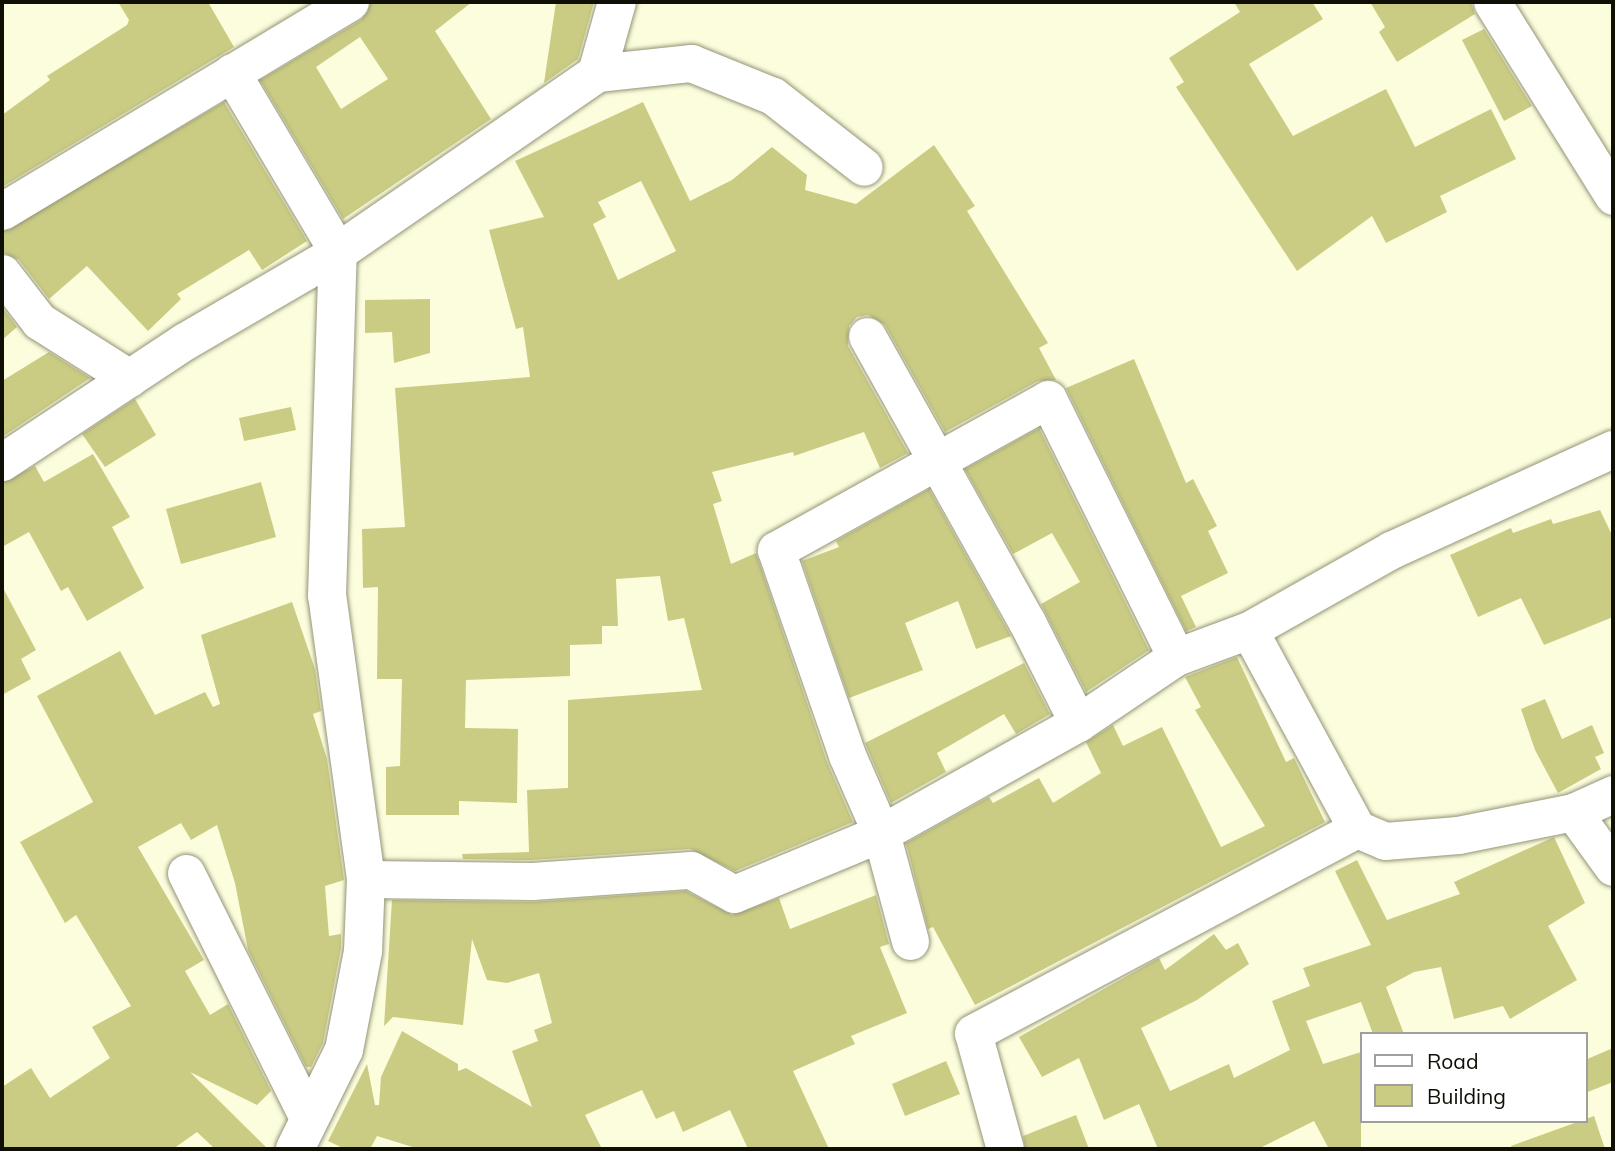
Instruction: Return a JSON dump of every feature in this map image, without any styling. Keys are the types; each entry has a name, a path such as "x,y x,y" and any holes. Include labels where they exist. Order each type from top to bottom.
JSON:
{"street":[{"path":"2,211 350,2"},
{"path":"597,73 618,2"},
{"path":"1492,2 1613,196"},
{"path":"2,461 129,378 338,253 597,73 691,62 773,96 864,167"},
{"path":"231,72 338,253 327,596 366,879 363,951 344,1050 301,1133"},
{"path":"2,273 39,321 129,378"},
{"path":"867,336 938,459 1078,723"},
{"path":"910,941 881,833 847,755 776,550 1048,399 1176,657"},
{"path":"366,879 532,881 691,870 734,894 881,833 1078,723 1176,657 1249,630 1391,550 1613,449"},
{"path":"1249,630 1357,829 1385,841 1458,835 1573,812 1613,794"},
{"path":"1573,812 1613,867"},
{"path":"1004,1149 973,1033 1357,829"},
{"path":"186,873 301,1133"}],"building":[{"path":"118,2 208,2 234,47 2,187 2,115 50,80 47,76 127,25 129,20"},
{"path":"371,2 472,2 435,31 491,119 343,219 260,80 361,20","holes":["360,37 388,79 341,109 316,67"]},
{"path":"556,2 594,2 578,59 544,83"},
{"path":"1234,2 1312,2 1323,19 1249,64 1293,136 1386,89 1415,147 1491,109 1516,159 1440,196 1447,212 1386,243 1372,216 1297,271 1176,87 1184,82 1169,58 1240,12"},
{"path":"1370,2 1471,2 1475,14 1397,62 1379,32 1385,27"},
{"path":"1484,29 1532,106 1504,121 1462,40"},
{"path":"224,102 307,241 262,270 249,250 177,294 181,299 148,331 87,266 49,299 19,260 2,252 2,232"},
{"path":"643,102 690,201 732,180 772,147 807,175 805,190 856,204 934,145 975,206 967,211 1048,343 1039,348 1056,380 1038,381 945,432 885,325 868,315 857,317 849,326 848,346 908,453 880,468 864,432 794,456 793,452 712,472 722,501 713,504 731,564 756,553 827,762 853,822 735,871 690,849 531,860 463,859 462,854 529,852 527,790 568,788 568,700 702,690 684,618 668,621 660,576 616,579 618,626 602,626 602,644 570,645 570,676 466,680 465,728 518,729 517,803 459,801 459,815 386,815 386,767 400,766 402,679 377,679 378,587 363,588 362,529 405,527 395,388 530,377 523,327 516,329 489,230 544,217 515,161","holes":["641,181 676,251 618,280 593,224 606,217 598,202"]},
{"path":"430,299 430,353 394,363 392,332 365,333 365,300"},
{"path":"2,307 17,327 2,340"},
{"path":"49,352 90,378 2,437 2,381"},
{"path":"1134,359 1186,483 1193,479 1217,526 1208,531 1228,573 1181,596 1196,627 1186,631 1066,388"},
{"path":"135,399 156,435 105,467 82,434"},
{"path":"291,407 296,430 244,441 239,418"},
{"path":"1039,428 1149,650 1086,692 1041,604 1080,582 1052,533 1013,554 965,469"},
{"path":"93,454 130,517 112,527 144,588 87,621 68,587 61,591 29,532 2,547 2,483 35,466 44,482"},
{"path":"261,482 276,537 181,564 166,509"},
{"path":"929,489 1011,636 976,649 958,601 905,623 923,670 849,698 802,561 839,547 836,541"},
{"path":"1600,510 1613,537 1613,617 1544,645 1521,598 1478,617 1450,555 1511,528 1513,533 1551,519 1553,524"},
{"path":"2,586 36,650 21,659 31,679 2,695"},
{"path":"292,602 315,669 321,711 313,714 327,759 344,880 325,886 329,936 341,934 341,948 323,1043 311,1067 306,1067 248,950 235,883 217,825 191,840 181,823 138,847 204,960 185,971 210,1015 228,1004 271,1091 257,1105 190,1072 268,1149 215,1149 197,1132 173,1149 2,1149 2,1087 31,1068 50,1098 110,1058 92,1027 131,1006 76,915 65,923 20,842 93,802 37,696 120,651 155,715 205,692 213,707 220,704 201,635"},
{"path":"1237,657 1286,762 1294,758 1325,822 975,1005 933,927 928,929 906,843 989,797 993,803 1039,778 1053,803 1101,773 1086,742 1113,725 1123,746 1162,727 1221,847 1265,826 1195,710 1201,707 1185,677"},
{"path":"1024,663 1050,714 1016,734 1004,714 937,753 946,772 891,803 865,743"},
{"path":"1545,699 1562,739 1592,725 1604,753 1595,757 1601,769 1558,793 1535,750 1521,709"},
{"path":"1554,837 1585,903 1548,926 1577,980 1510,1019 1503,1006 1454,1019 1441,967 1414,972 1386,987 1403,1032 1372,1032 1361,1002 1306,1021 1323,1064 1360,1052 1361,1149 1329,1149 1314,1121 1258,1149 1158,1149 1139,1104 1104,1120 1079,1058 1042,1077 1019,1037 1159,958 1165,970 1214,934 1226,950 1238,943 1249,964 1197,1000 1141,1028 1170,1091 1229,1064 1234,1078 1290,1050 1272,1001 1310,986 1303,968 1371,945 1335,871 1357,860 1387,920 1460,894 1454,882"},
{"path":"686,891 732,915 779,898 790,929 876,895 889,944 880,947 907,1013 851,1036 855,1044 793,1071 829,1149 748,1149 730,1110 683,1132 674,1111 656,1119 642,1090 585,1115 602,1149 419,1149 377,1136 370,1149 345,1149 328,1141 367,1064 375,1105 379,1105 381,1077 402,1031 458,1064 458,1071 466,1068 532,1107 512,1051 538,1041 534,1030 552,1023 539,973 507,983 487,980 472,939 463,1025 393,1017 384,1026 392,900 532,902"},
{"path":"1613,1048 1613,1082 1587,1092 1587,1059"},
{"path":"946,1061 960,1094 905,1116 892,1084"},
{"path":"1076,1115 1089,1149 1025,1149 1023,1136"},
{"path":"1594,1116 1605,1149 1512,1149 1511,1146 1575,1123 1587,1123 1587,1119"}]}
